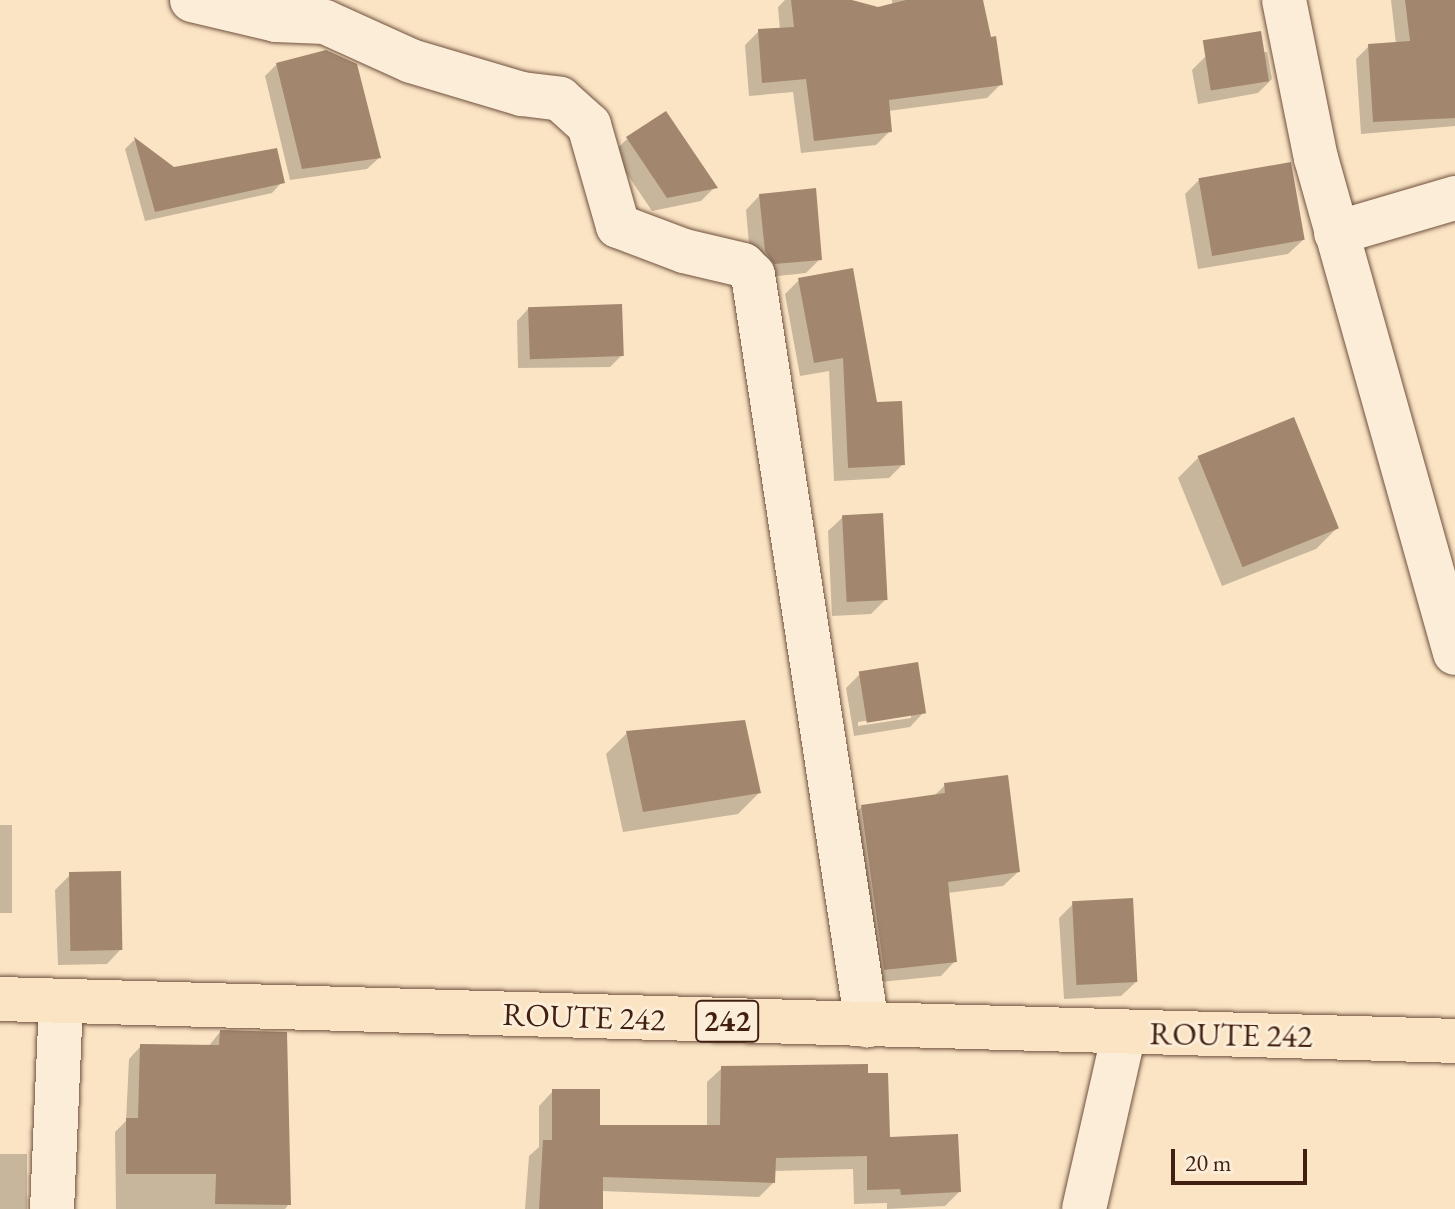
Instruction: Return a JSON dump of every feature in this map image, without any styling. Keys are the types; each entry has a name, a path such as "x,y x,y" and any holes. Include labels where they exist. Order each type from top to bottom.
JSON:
{"main road":[{"name":"ROUTE 242","path":"0,999 1455,1041"}],"street":[{"path":"192,0 276,20 325,22 411,61 522,94 560,99 589,125 618,226 684,251 743,265 753,275 867,1025"},
{"path":"1284,0 1336,233 1455,653"},
{"path":"1336,233 1455,198"},
{"path":"52,1209 61,1001"},
{"path":"1084,1209 1124,1033"}],"building":[{"path":"791,0 852,0 878,7 906,0 983,0 991,37 996,36 1003,85 889,100 892,132 814,141 806,79 762,83 758,29 794,27"},
{"path":"1405,0 1455,0 1455,118 1373,122 1368,44 1410,41"},
{"path":"1261,31 1269,81 1211,91 1203,40"},
{"path":"326,50 357,64 381,158 302,169 276,63"},
{"path":"666,111 718,188 667,198 626,137"},
{"path":"134,137 174,167 277,148 285,183 155,212"},
{"path":"1291,162 1305,240 1212,256 1198,178"},
{"path":"816,188 822,260 774,264 765,251 759,194"},
{"path":"853,268 877,402 902,401 905,465 848,468 843,358 814,363 798,278"},
{"path":"622,304 624,356 530,359 528,307"},
{"path":"1294,417 1339,528 1243,567 1198,456"},
{"path":"883,513 888,600 847,602 842,515"},
{"path":"918,662 926,713 867,723 859,671"},
{"path":"745,720 761,793 643,812 626,731"},
{"path":"1008,775 1020,872 948,882 957,962 884,970 861,805 945,793 944,783"},
{"path":"121,871 122,950 70,951 69,872"},
{"path":"1133,898 1137,982 1076,985 1072,901"},
{"path":"220,1030 287,1032 291,1205 215,1204 216,1174 126,1174 126,1118 138,1118 140,1044 219,1045"},
{"path":"868,1064 868,1073 888,1073 890,1137 958,1134 961,1192 901,1195 900,1189 867,1190 867,1156 776,1158 775,1183 603,1177 603,1209 539,1209 543,1140 552,1140 552,1089 600,1089 600,1125 720,1125 721,1066"}]}
